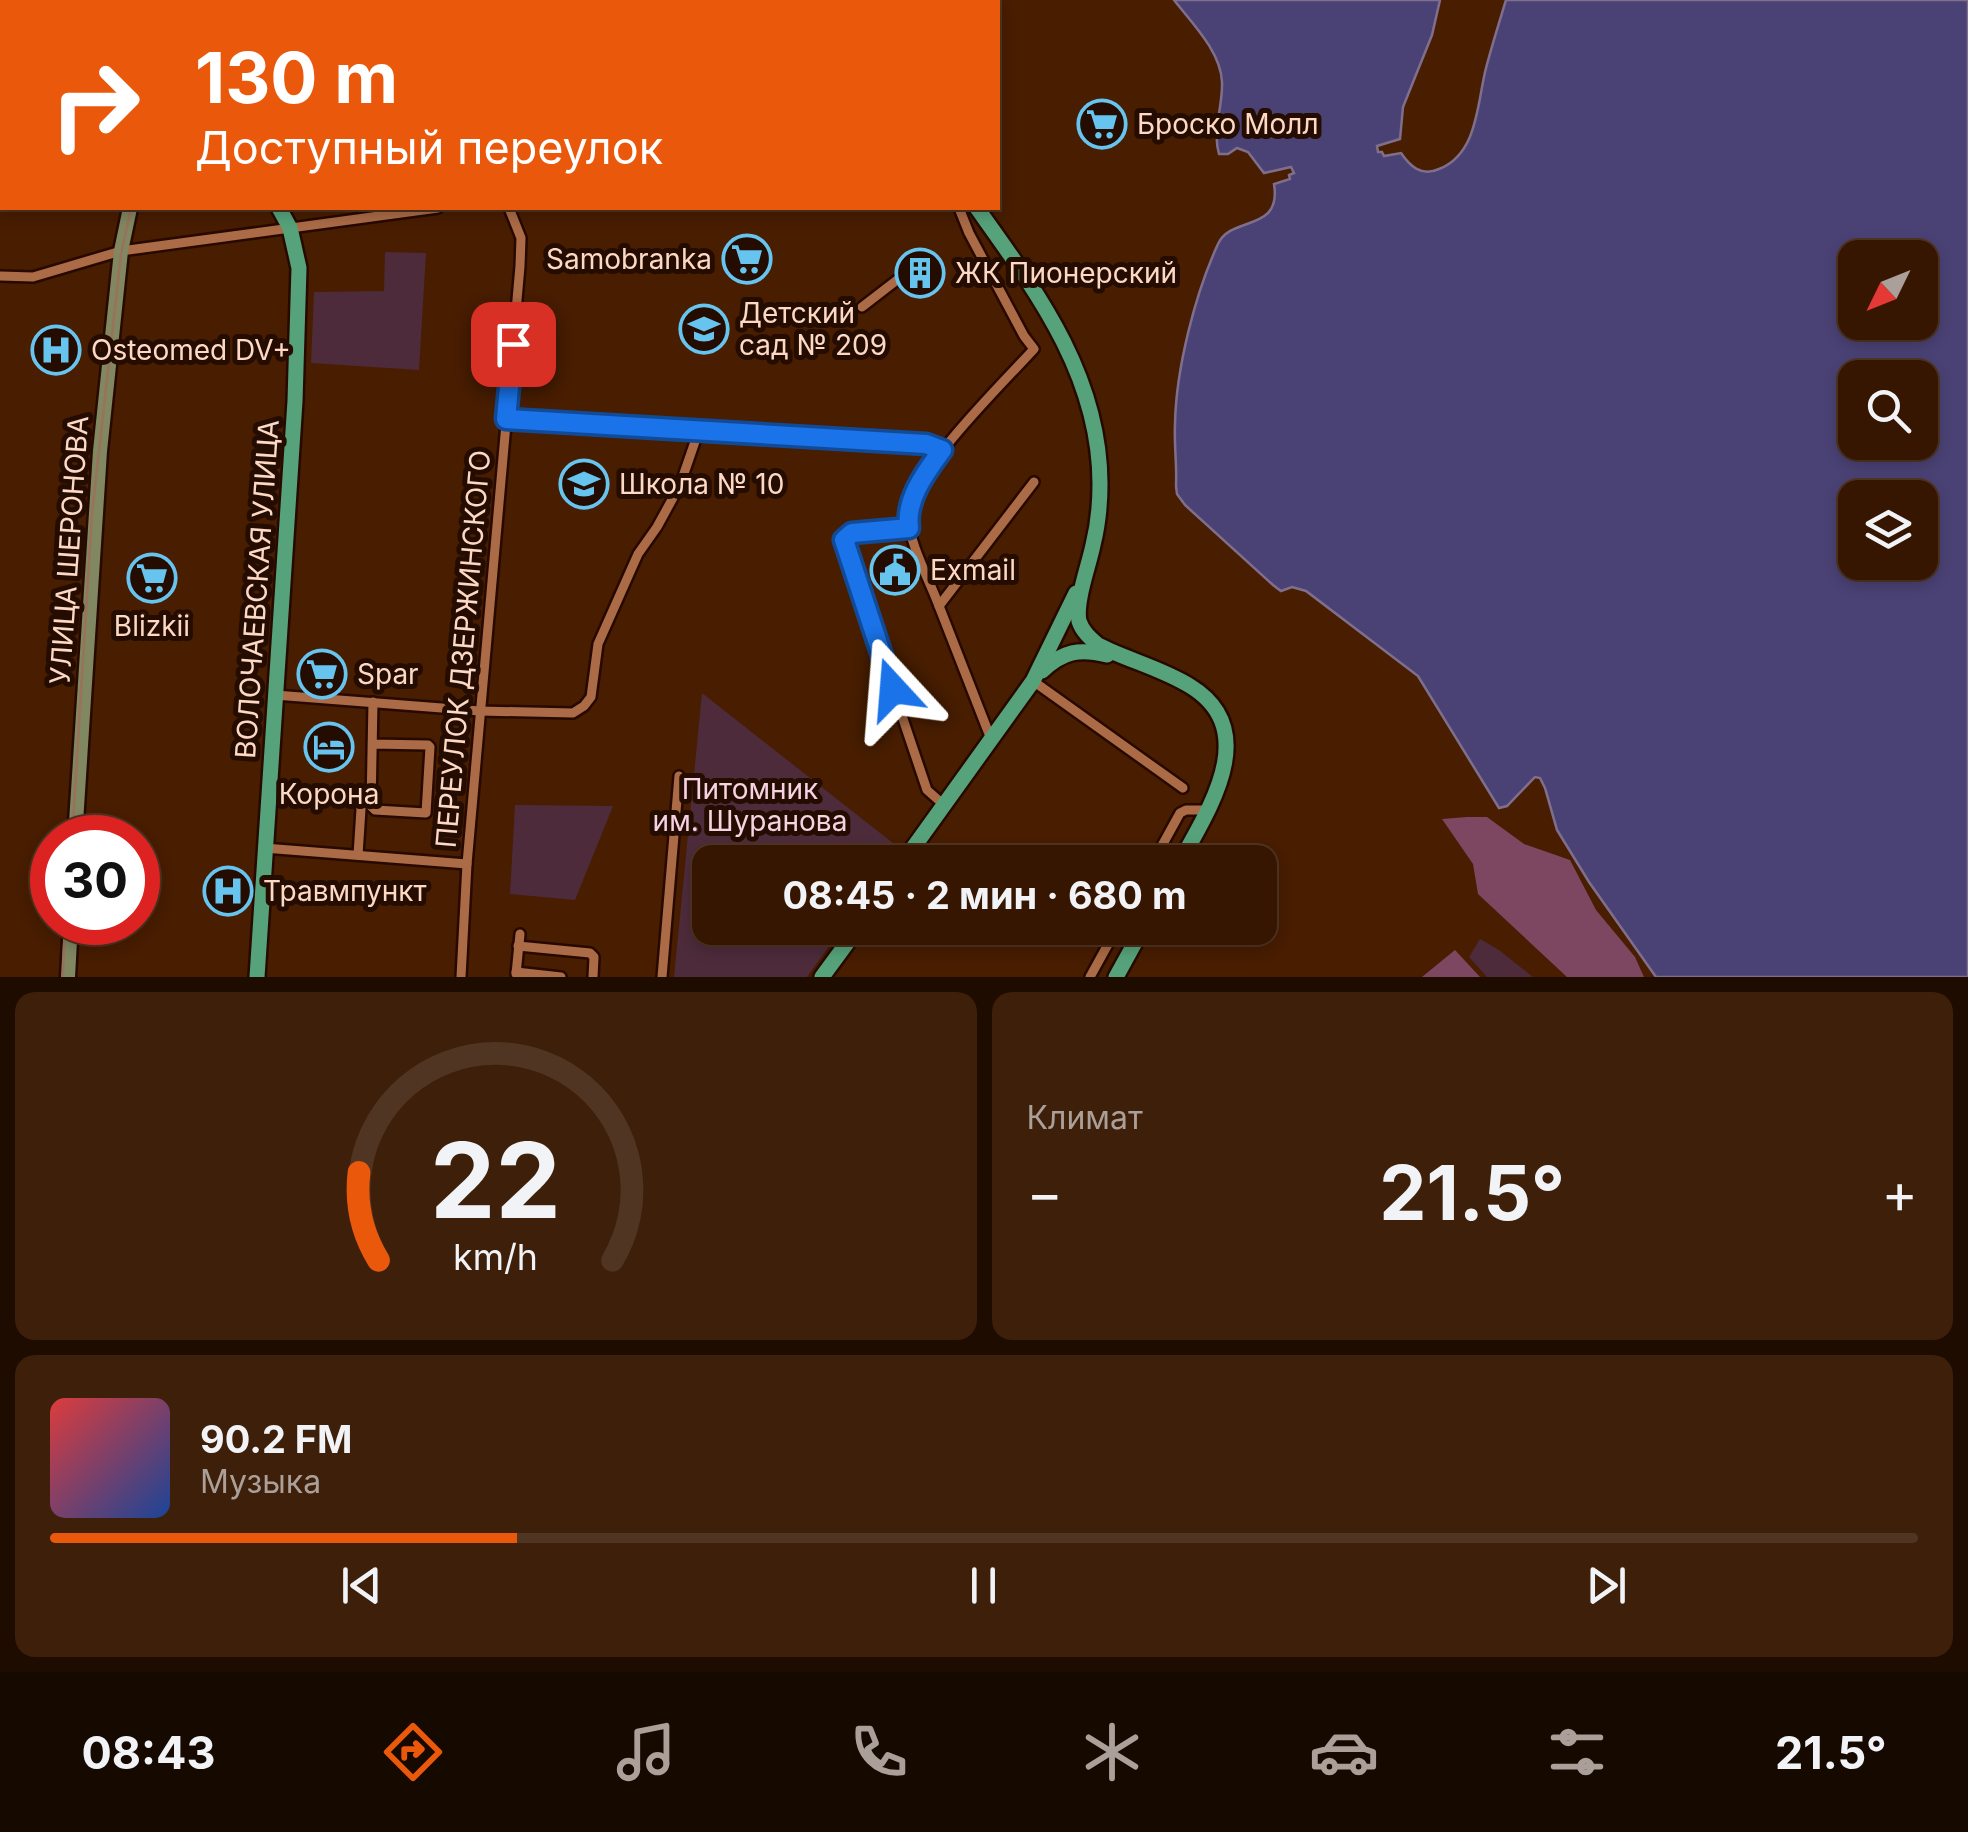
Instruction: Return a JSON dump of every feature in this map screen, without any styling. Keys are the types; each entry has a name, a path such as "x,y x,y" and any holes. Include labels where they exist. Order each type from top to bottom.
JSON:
{"main road":[{"name":"УЛИЦА ШЕРОНОВА","path":"76,815 100,450 130,210"},
{"name":"ВОЛОЧАЕВСКАЯ УЛИЦА","path":"257,977 294,419 300,268 290,228 280,210"},
{"path":"979,210 1045,306 1081,377 1097,446 1100,481 1099,514 1079,620 1098,645 1191,687 1211,705 1222,722 1227,738 1224,770 1189,845"},
{"path":"1033,680 1088,567"},
{"path":"915,845 1046,666 1070,652 1085,650 1140,664"},
{"path":"68,977 70,945"},
{"path":"822,977 846,945"},
{"path":"1116,977 1134,945"}],"street":[{"path":"0,276 33,277 122,250 423,210"},
{"name":"ПЕРЕУЛОК ДЗЕРЖИНСКОГО","path":"460,977 521,238 510,210"},
{"path":"960,210 1034,349 942,450 915,493 908,511 909,528 991,739"},
{"path":"862,306 897,280 924,285"},
{"path":"506,419 926,444 942,450"},
{"path":"275,695 573,714 591,697 598,644 638,554 675,495 699,430"},
{"path":"939,606 1034,482"},
{"path":"909,528 852,533 844,540 928,790 944,805"},
{"path":"1033,680 1183,788"},
{"path":"372,744 430,747 426,813 373,808 372,744 374,702"},
{"path":"662,977 679,776"},
{"path":"306,792 358,798 358,855"},
{"path":"1162,845 1180,813 1208,810"},
{"path":"264,848 467,864"},
{"path":"520,934 516,975 561,977"},
{"path":"1090,977 1108,945"},
{"path":"518,946 590,953 594,957 593,977"}],"green space":[{"path":"385,252 426,253 419,370 311,363 314,292 384,291"},
{"name":"Питомник им. Шуранова","path":"702,693 895,845 692,845 692,945 830,945 807,977 674,977"},
{"path":"515,805 613,806 575,900 510,894"},
{"path":"1480,939 1533,977 1487,977 1469,957"}],"shaded area":[{"path":"1174,0 1440,0 1432,35 1403,107 1400,139 1377,146 1384,156 1401,153 1412,166 1427,172 1452,162 1469,140 1506,0 1968,0 1968,977 1656,977 1557,830 1540,778 1535,777 1507,806 1499,808 1418,676 1306,591 1292,587 1281,591 1185,505 1176,486 1176,403 1188,332 1202,285 1224,235 1263,217 1274,199 1274,184 1290,179 1289,175 1294,173 1291,167 1264,173 1248,152 1237,148 1219,154 1222,82 1217,60"},
{"path":"1487,817 1524,844 1570,860 1596,910 1635,957 1644,977 1567,977 1478,894 1473,864 1442,819"},
{"path":"1455,950 1480,977 1422,977"}],"tram line":[{"path":"73,815 92,514 121,254 131,210"},
{"path":"63,977 64,945"}],"place":[{"name":"Броско Молл","path":"1102,124"},
{"name":"Samobranka","path":"747,259"},
{"name":"ЖК Пионерский","path":"920,273"},
{"name":"Детский сад № 209","path":"704,329"},
{"name":"Osteomed DV+","path":"56,350"},
{"name":"Школа № 10","path":"584,484"},
{"name":"Exmail","path":"895,570"},
{"name":"Blizkii","path":"152,578"},
{"name":"Spar","path":"322,674"},
{"name":"Корона","path":"329,747"},
{"name":"Травмпункт","path":"228,891"}],"route":[{"path":"513,344 506,419 926,444 942,450 915,493 908,511 909,528 852,533 844,540 893,689"}]}
